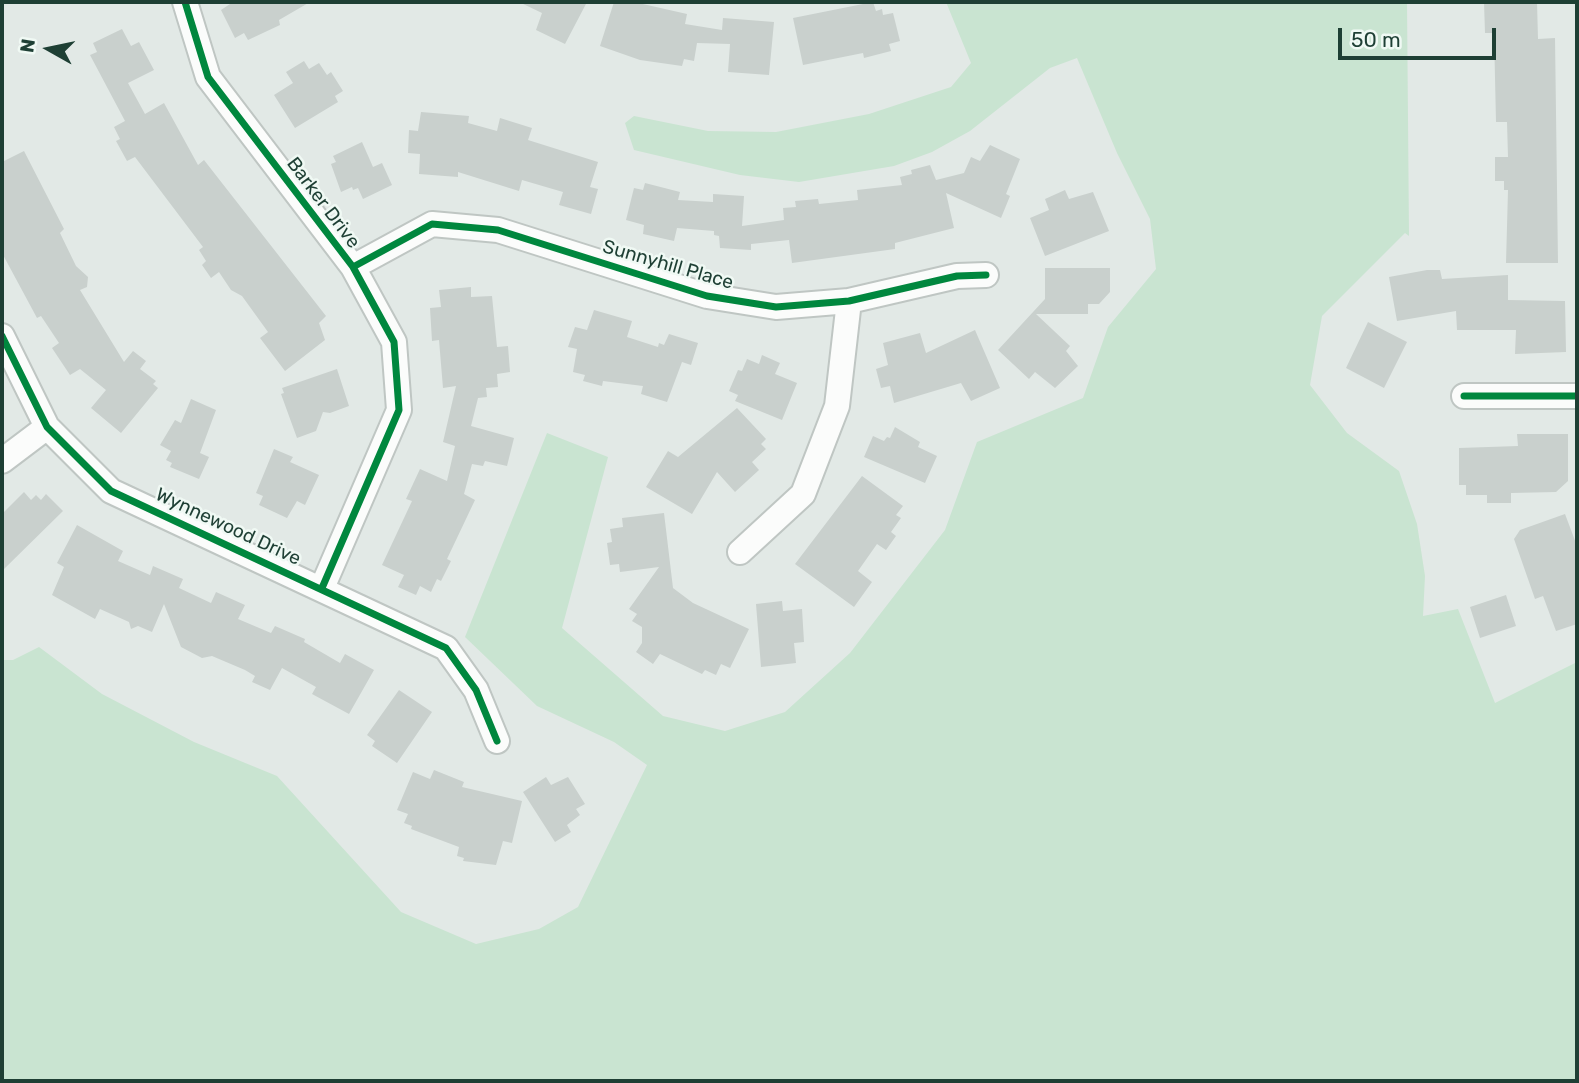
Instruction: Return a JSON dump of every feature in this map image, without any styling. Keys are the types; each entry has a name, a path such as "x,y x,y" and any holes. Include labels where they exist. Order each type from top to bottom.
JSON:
{"street":[{"name":"Barker Drive","path":"185,2 208,76 353,267 394,342 399,410 322,588"},
{"name":"Sunnyhill Place","path":"353,267 432,224 498,230 707,296 776,307 849,301 957,276 986,275"},
{"path":"740,552 803,494 837,406 849,301"},
{"name":"Wynnewood Drive","path":"2,336 47,427 111,491 446,648 475,690 497,741"},
{"path":"1464,396 1577,396"},
{"path":"2,461 47,427"}],"green space":[{"path":"946,2 1407,2 1409,236 1405,233 1322,316 1310,385 1347,433 1399,471 1417,524 1425,576 1423,616 1458,609 1495,703 1577,662 1577,1081 2,1081 2,660 13,660 39,647 102,694 194,742 277,776 401,912 476,944 539,929 578,907 647,765 614,742 537,706 465,637 547,433 608,457 562,628 663,716 725,731 785,712 850,653 945,530 977,442 1083,398 1108,327 1156,269 1150,219 1117,153 1077,58 1050,68 970,131 932,152 894,166 799,182 740,175 634,150 625,123 634,116 708,131 776,132 869,114 951,87 971,63"}],"building":[{"path":"233,2 310,2 279,20 280,25 248,40 244,33 235,38 221,10"},
{"path":"519,2 587,2 565,44 536,30 542,13"},
{"path":"614,2 634,2 687,14 685,24 722,30 723,18 774,22 769,75 728,72 730,44 697,43 694,61 684,59 682,66 640,60 600,46"},
{"path":"873,2 876,11 882,9 883,15 893,13 900,41 889,44 891,51 864,58 863,53 803,65 793,18"},
{"path":"1484,2 1537,2 1538,39 1555,38 1558,263 1506,263 1508,190 1504,190 1504,181 1495,181 1495,157 1508,157 1507,122 1496,122 1494,33 1485,33"},
{"path":"122,29 131,46 139,42 154,70 128,83 145,114 164,103 198,165 204,160 326,316 319,323 325,340 285,371 260,338 268,332 242,296 231,290 219,272 211,278 202,265 206,261 199,250 203,247 135,157 127,161 116,141 120,139 114,127 125,121 90,55 97,52 93,43"},
{"path":"304,61 309,69 319,63 327,75 331,72 343,91 335,96 338,102 295,128 274,95 293,83 286,72"},
{"path":"421,112 469,116 468,123 497,131 500,118 532,128 528,140 598,162 590,187 598,189 591,214 559,205 563,192 522,180 519,191 458,172 458,177 419,174 420,154 408,153 409,130 418,131"},
{"path":"362,142 373,167 382,163 392,185 363,199 358,188 353,190 352,187 341,192 331,164 336,162 333,156"},
{"path":"990,145 1020,159 1006,194 1010,196 1001,218 946,193 954,228 895,243 895,249 792,263 789,240 751,244 751,250 720,248 719,236 714,235 714,231 677,228 674,241 643,234 644,225 626,220 634,188 643,190 645,183 680,192 678,200 713,202 713,194 744,196 742,226 784,220 783,208 796,207 795,201 818,199 819,204 858,200 857,190 902,185 900,177 912,174 911,170 930,165 936,180 964,173 971,157 980,161"},
{"path":"24,151 64,229 60,233 76,266 88,277 87,287 80,290 124,362 133,351 146,361 140,369 156,381 153,384 158,388 121,433 91,408 106,390 80,369 70,375 52,348 59,343 41,316 37,318 2,253 2,162"},
{"path":"1065,190 1069,199 1093,192 1109,231 1045,256 1030,218 1049,210 1045,199"},
{"path":"1045,268 1110,268 1110,292 1099,304 1088,304 1088,314 1036,314 1070,346 1066,351 1078,366 1055,388 1035,372 1029,379 998,350 1045,299"},
{"path":"1440,270 1442,279 1508,275 1508,300 1565,301 1566,352 1515,354 1516,330 1457,330 1456,311 1397,321 1389,277"},
{"path":"471,287 471,297 492,296 497,347 508,346 510,372 497,374 498,387 486,388 487,397 478,398 471,426 514,438 507,466 485,461 483,466 472,464 464,494 475,500 447,559 451,561 441,581 437,579 431,592 420,586 416,595 398,587 404,575 382,565 412,501 406,499 420,469 447,481 455,446 443,442 456,386 443,388 439,340 432,341 430,308 441,307 439,290"},
{"path":"594,310 632,321 627,337 658,347 659,343 664,345 669,334 698,343 691,365 682,362 667,402 641,394 643,386 603,381 602,386 583,381 585,375 573,372 577,349 568,347 575,327 587,330"},
{"path":"1368,322 1407,342 1384,388 1346,368"},
{"path":"975,330 1000,388 971,401 961,383 894,403 890,386 881,388 876,369 888,365 883,343 920,333 926,353"},
{"path":"762,355 780,363 775,374 797,383 782,420 735,401 738,395 729,391 738,370 742,371 747,359 759,364"},
{"path":"337,369 349,406 330,413 323,412 316,431 297,438 281,394 284,393 282,388"},
{"path":"191,399 216,410 200,453 209,457 199,479 170,467 172,463 166,460 171,451 160,445 175,420 181,423"},
{"path":"737,408 766,439 761,444 766,449 752,462 759,470 735,492 717,472 692,514 646,487 668,451 678,457"},
{"path":"895,427 920,442 918,447 937,456 925,483 864,457 873,436 884,441 887,437 890,438"},
{"path":"1517,434 1568,434 1568,481 1556,492 1511,493 1511,503 1487,503 1487,495 1466,495 1466,485 1459,485 1459,448 1518,446"},
{"path":"274,449 293,457 290,462 319,475 305,505 297,501 287,518 259,505 263,496 256,493"},
{"path":"862,476 903,506 896,515 901,518 891,532 896,536 886,550 877,544 858,571 872,582 854,607 795,564"},
{"path":"24,492 31,500 36,495 41,500 46,494 63,511 2,571 2,514"},
{"path":"664,513 673,588 693,603 749,629 730,668 721,664 716,675 705,670 702,674 660,654 653,664 636,652 642,643 642,627 632,621 637,614 629,609 659,567 620,572 619,564 610,565 607,543 612,542 610,529 623,527 622,518"},
{"path":"1565,514 1577,546 1577,624 1556,631 1543,596 1535,599 1514,539 1520,530"},
{"path":"77,525 123,551 118,561 150,575 153,566 183,579 179,588 211,603 216,592 245,605 238,619 271,633 275,626 305,639 304,642 340,663 345,654 374,670 349,714 312,694 316,687 282,668 270,690 252,682 255,676 245,670 212,656 202,658 181,647 164,604 152,632 138,626 131,629 129,622 100,609 95,619 52,595 64,567 57,563"},
{"path":"1506,595 1516,626 1480,638 1470,607"},
{"path":"782,601 783,611 802,609 804,642 794,643 796,663 761,667 756,604"},
{"path":"399,690 432,712 397,763 372,746 375,741 367,735"},
{"path":"434,770 464,782 462,787 522,801 512,843 503,841 496,865 463,861 464,858 457,856 459,847 411,829 412,826 404,823 408,814 397,810 413,772 430,779"},
{"path":"546,777 551,785 568,777 585,804 576,809 580,815 567,825 571,832 555,842 523,792"}],"cycle path":[{"path":"185,2 208,77 353,267 394,342 399,410 322,588"},
{"path":"353,267 432,224 498,230 707,296 776,307 849,301 957,276 986,275"},
{"path":"2,336 47,427 111,491 446,648 476,690 497,741"},
{"path":"1464,396 1577,396"}]}
